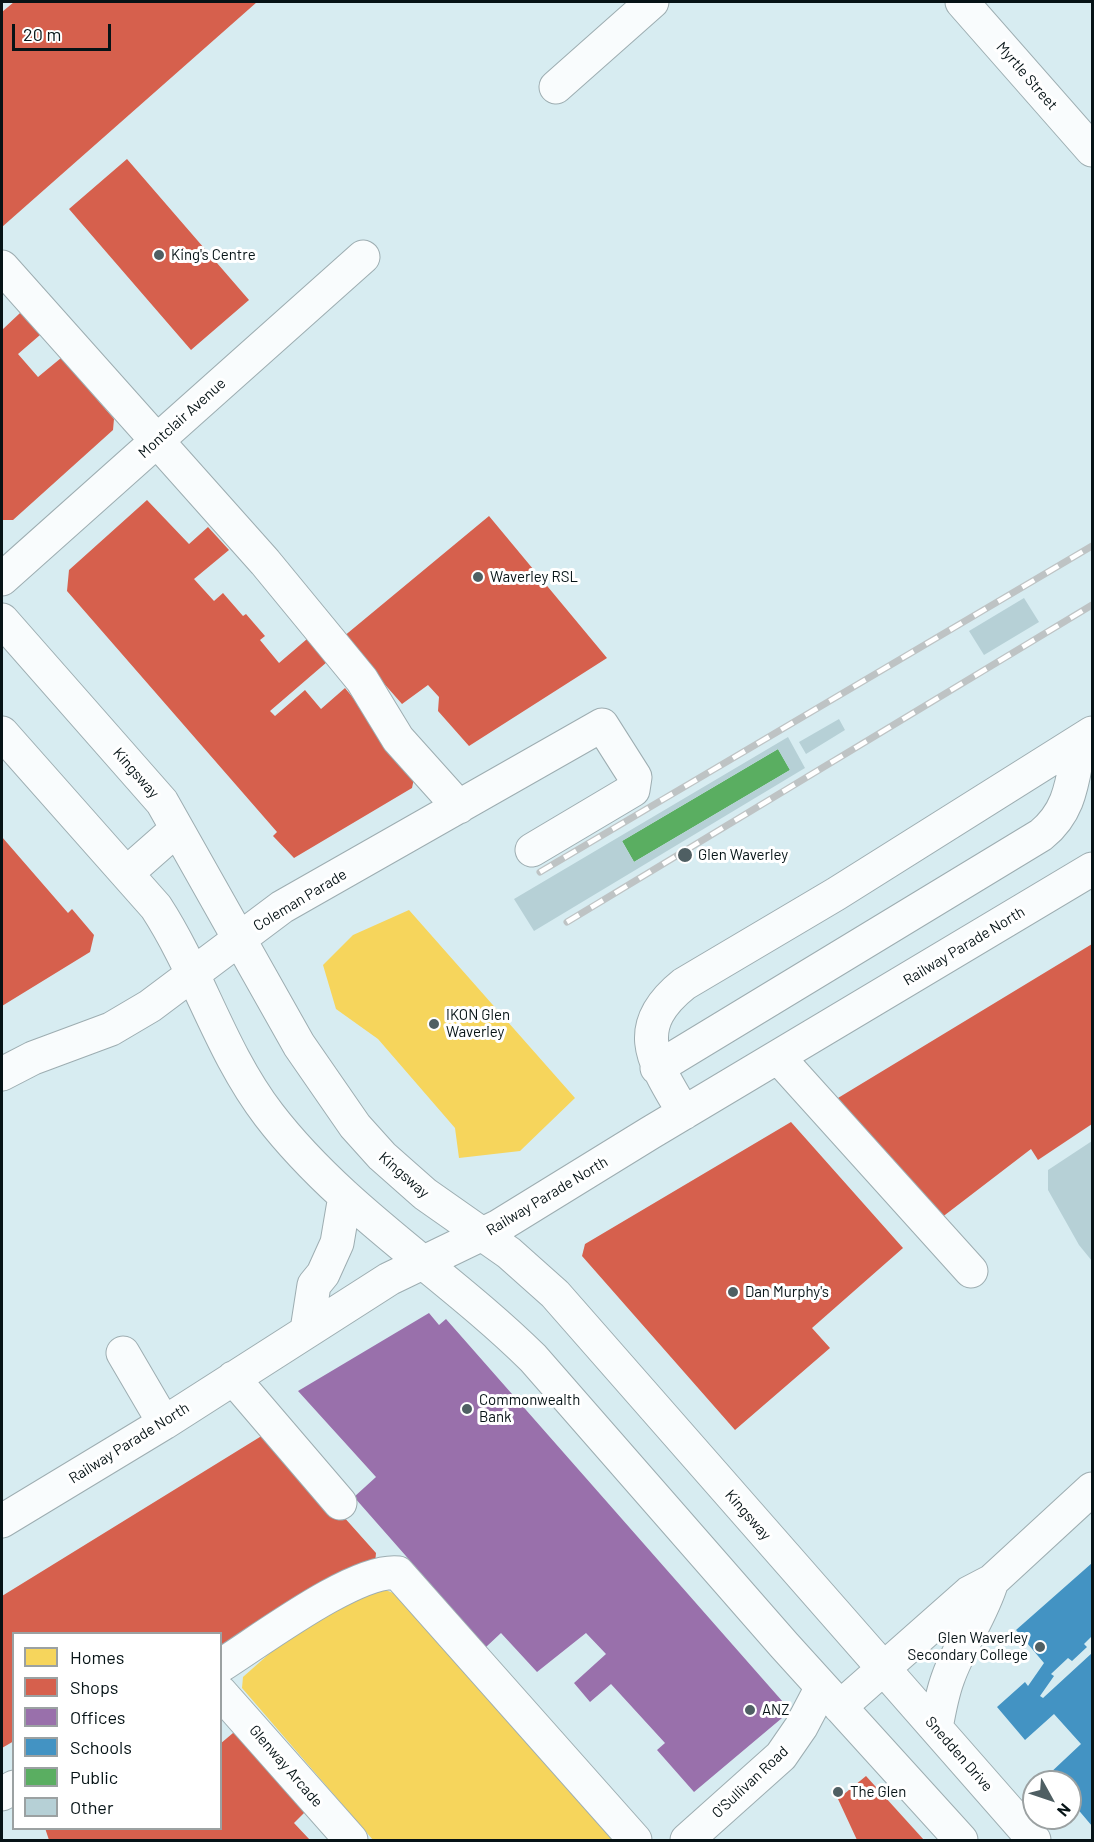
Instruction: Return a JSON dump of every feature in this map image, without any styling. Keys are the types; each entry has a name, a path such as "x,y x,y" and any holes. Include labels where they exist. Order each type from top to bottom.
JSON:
{"street":[{"path":"556,87 652,2"},
{"name":"Myrtle Street","path":"962,2 1092,150"},
{"name":"Montclair Avenue","path":"2,579 363,257"},
{"path":"2,267 265,562 362,680 399,739 459,807"},
{"name":"Kingsway","path":"2,620 162,802 303,1052 355,1126 411,1183 483,1234 555,1294 883,1668"},
{"name":"Coleman Parade","path":"2,1073 33,1058 100,1035 150,1006 282,907 602,725 635,777 633,790 532,850"},
{"path":"2,733 127,873 166,922 222,1038 256,1097 279,1127 345,1196 504,1329 552,1378 831,1697 961,1840"},
{"path":"657,1068 1041,835 1057,823 1066,805 1086,737"},
{"path":"684,1113 657,1068 651,1024 664,1000 684,984 836,894 1086,737"},
{"path":"127,873 177,829"},
{"name":"Railway Parade North","path":"2,1521 164,1423 307,1330 423,1261 483,1234 1092,869"},
{"path":"778,1057 971,1271"},
{"path":"307,1330 314,1285 323,1274 337,1243 345,1196"},
{"path":"123,1353 164,1423"},
{"path":"233,1378 340,1503"},
{"name":"O'Sullivan Road","path":"687,1840 781,1756 801,1727 831,1697 883,1668 969,1593 992,1581 1092,1489"},
{"path":"222,1665 346,1586 386,1572 399,1573 635,1840"},
{"path":"936,1728 948,1677 969,1632 985,1605 992,1581"},
{"name":"Snedden Drive","path":"883,1668 1034,1840"},
{"name":"Glenway Arcade","path":"222,1694 351,1840"}],"building: Homes":[{"name":"IKON Glen Waverley","path":"409,910 575,1098 520,1151 459,1158 455,1128 378,1039 336,1009 323,965 353,935"},
{"path":"383,1589 413,1601 623,1840 373,1840 242,1688 243,1677 297,1629 354,1593"}],"building: Shops":[{"path":"14,2 257,2 2,227 2,12"},
{"name":"King's Centre","path":"127,159 249,300 191,350 69,209"},
{"path":"20,313 40,335 18,354 38,377 61,358 114,419 113,430 13,520 3,520 2,330"},
{"path":"147,500 189,544 208,527 229,550 194,579 214,601 223,593 243,616 246,614 265,636 260,640 279,663 307,639 327,662 270,711 275,716 305,690 321,709 345,688 415,774 412,788 294,858 273,836 277,832 67,591 69,570"},
{"name":"Waverley RSL","path":"489,516 607,658 469,746 438,711 439,697 428,685 402,704 343,637"},
{"path":"2,837 68,913 72,909 94,935 90,952 2,1006"},
{"path":"1092,944 1092,1124 1038,1160 1031,1149 941,1218 838,1098"},
{"name":"Dan Murphy's","path":"791,1122 903,1248 812,1328 830,1348 735,1430 582,1256 585,1244"},
{"path":"268,1432 376,1553 375,1564 222,1653 222,1632 12,1632 12,1742 2,1748 2,1596"},
{"path":"246,1722 315,1802 294,1823 310,1840 49,1840 46,1830 222,1830 222,1742"},
{"path":"866,1776 924,1840 857,1840 838,1799"}],"building: Offices":[{"path":"429,1313 439,1325 446,1319 783,1702 782,1718 694,1792 657,1750 665,1743 611,1684 590,1702 574,1683 606,1654 586,1633 537,1672 501,1633 486,1647 354,1497 376,1477 298,1391"}],"building: Schools":[{"path":"1092,1563 1092,1636 1084,1644 1087,1647 1072,1661 1068,1658 1051,1674 1054,1676 1040,1696 1043,1698 1092,1653 1092,1826 1082,1814 1082,1770 1053,1770 1081,1744 1054,1714 1025,1740 997,1707 1025,1682 1028,1686 1044,1663 1016,1630"}],"building: Public":[{"path":"778,749 790,770 634,862 622,841"}],"building: Other":[{"path":"1024,598 1039,622 984,655 969,631"},
{"path":"839,719 845,730 806,754 799,742"},
{"path":"788,737 805,768 534,931 514,899","holes":["778,749 790,770 634,862 622,841"]},
{"path":"1092,1141 1092,1261 1079,1245 1048,1190 1048,1170"}],"railway":[{"path":"540,872 1092,546"},
{"path":"567,922 1092,605"}],"place":[{"name":"King's Centre","path":"159,255"},
{"name":"Waverley RSL","path":"478,577"},
{"name":"Glen Waverley","path":"685,855"},
{"name":"IKON Glen Waverley","path":"434,1024"},
{"name":"Dan Murphy's","path":"733,1292"},
{"name":"Commonwealth Bank","path":"467,1409"},
{"name":"Glen Waverley Secondary College","path":"1040,1647"},
{"name":"ANZ","path":"750,1710"},
{"name":"The Glen","path":"838,1792"}]}
